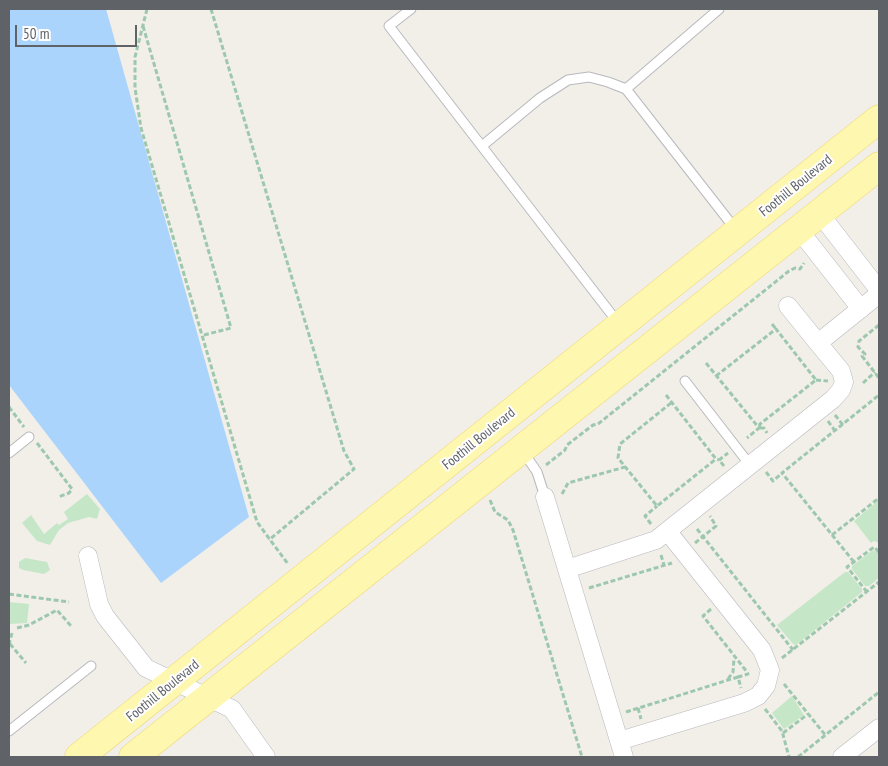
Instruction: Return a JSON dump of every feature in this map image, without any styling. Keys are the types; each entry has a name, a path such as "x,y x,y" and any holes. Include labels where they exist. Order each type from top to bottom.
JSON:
{"main road":[{"name":"Foothill Boulevard","path":"79,757 879,119"},
{"path":"133,757 208,698 530,461 799,230 879,166"}],"street":[{"path":"820,214 879,290"},
{"path":"799,230 826,264 856,312"},
{"path":"818,343 879,294"},
{"path":"567,569 656,540 833,399 841,390 844,382 841,371 788,306"},
{"path":"552,497 567,569 621,749 744,704 758,696 766,686 770,670 762,650 668,532"},
{"path":"88,556 99,604 105,616 146,668 232,709 266,757"},
{"path":"842,757 879,728"}],"lane":[{"path":"411,9 389,26 620,326"},
{"path":"626,89 719,9"},
{"path":"482,146 540,98 568,80 589,77 626,89 738,232"},
{"path":"684,381 750,465"},
{"path":"9,453 32,438"},
{"path":"530,461 552,497"},
{"path":"9,731 91,666"}],"path":[{"path":"147,9 135,57 135,81 141,128 204,335 257,522 289,566"},
{"path":"211,9 344,451 354,470 269,540"},
{"path":"143,26 230,328 204,335"},
{"path":"530,461 565,450 567,445 593,424 598,424 789,271 796,268 800,269"},
{"path":"772,324 816,380"},
{"path":"879,325 859,341 858,346 865,354 862,356 879,378"},
{"path":"716,376 776,329"},
{"path":"706,363 759,428"},
{"path":"862,383 875,372"},
{"path":"747,438 759,428 760,424 816,380 832,381"},
{"path":"666,396 728,471"},
{"path":"854,562 782,473 879,396"},
{"path":"658,506 618,458 620,444 671,403"},
{"path":"9,407 72,489 69,493 58,497"},
{"path":"833,413 843,425"},
{"path":"826,419 835,431"},
{"path":"19,432 25,427"},
{"path":"649,531 654,527 645,516 730,452"},
{"path":"552,497 568,483 625,467"},
{"path":"498,495 491,501 495,512 508,520 513,530 582,757"},
{"path":"832,535 879,498"},
{"path":"693,524 792,650"},
{"path":"867,592 847,567 874,547 879,552"},
{"path":"664,552 660,552 664,565"},
{"path":"590,596 587,589 664,565 675,559"},
{"path":"781,666 779,660 879,582"},
{"path":"9,594 69,602"},
{"path":"624,712 748,674 703,616 713,607"},
{"path":"17,628 29,626 57,610 72,627"},
{"path":"12,633 9,644 26,663"},
{"path":"723,682 734,672 734,655"},
{"path":"738,678 743,692"},
{"path":"777,689 780,680 826,736"},
{"path":"798,757 879,692"},
{"path":"769,702 762,708 782,734 789,757"},
{"path":"782,734 808,714"}],"green space":[{"path":"87,494 100,509 97,519 89,517 68,523 59,530 50,545 37,541 22,523 31,515 44,534 57,523 59,525 68,519 64,512"},
{"path":"879,500 879,543 874,541 871,543 854,521"},
{"path":"873,550 879,553 879,578 869,586 865,586 852,569 852,566"},
{"path":"25,558 47,562 50,570 44,574 23,570 19,568 19,562"},
{"path":"845,572 848,572 862,589 862,592 796,645 793,644 777,625"},
{"path":"9,602 29,604 27,623 9,624"},
{"path":"792,696 804,715 784,729 772,713"}],"water":[{"path":"9,9 106,9 249,517 161,583 9,385"}]}
